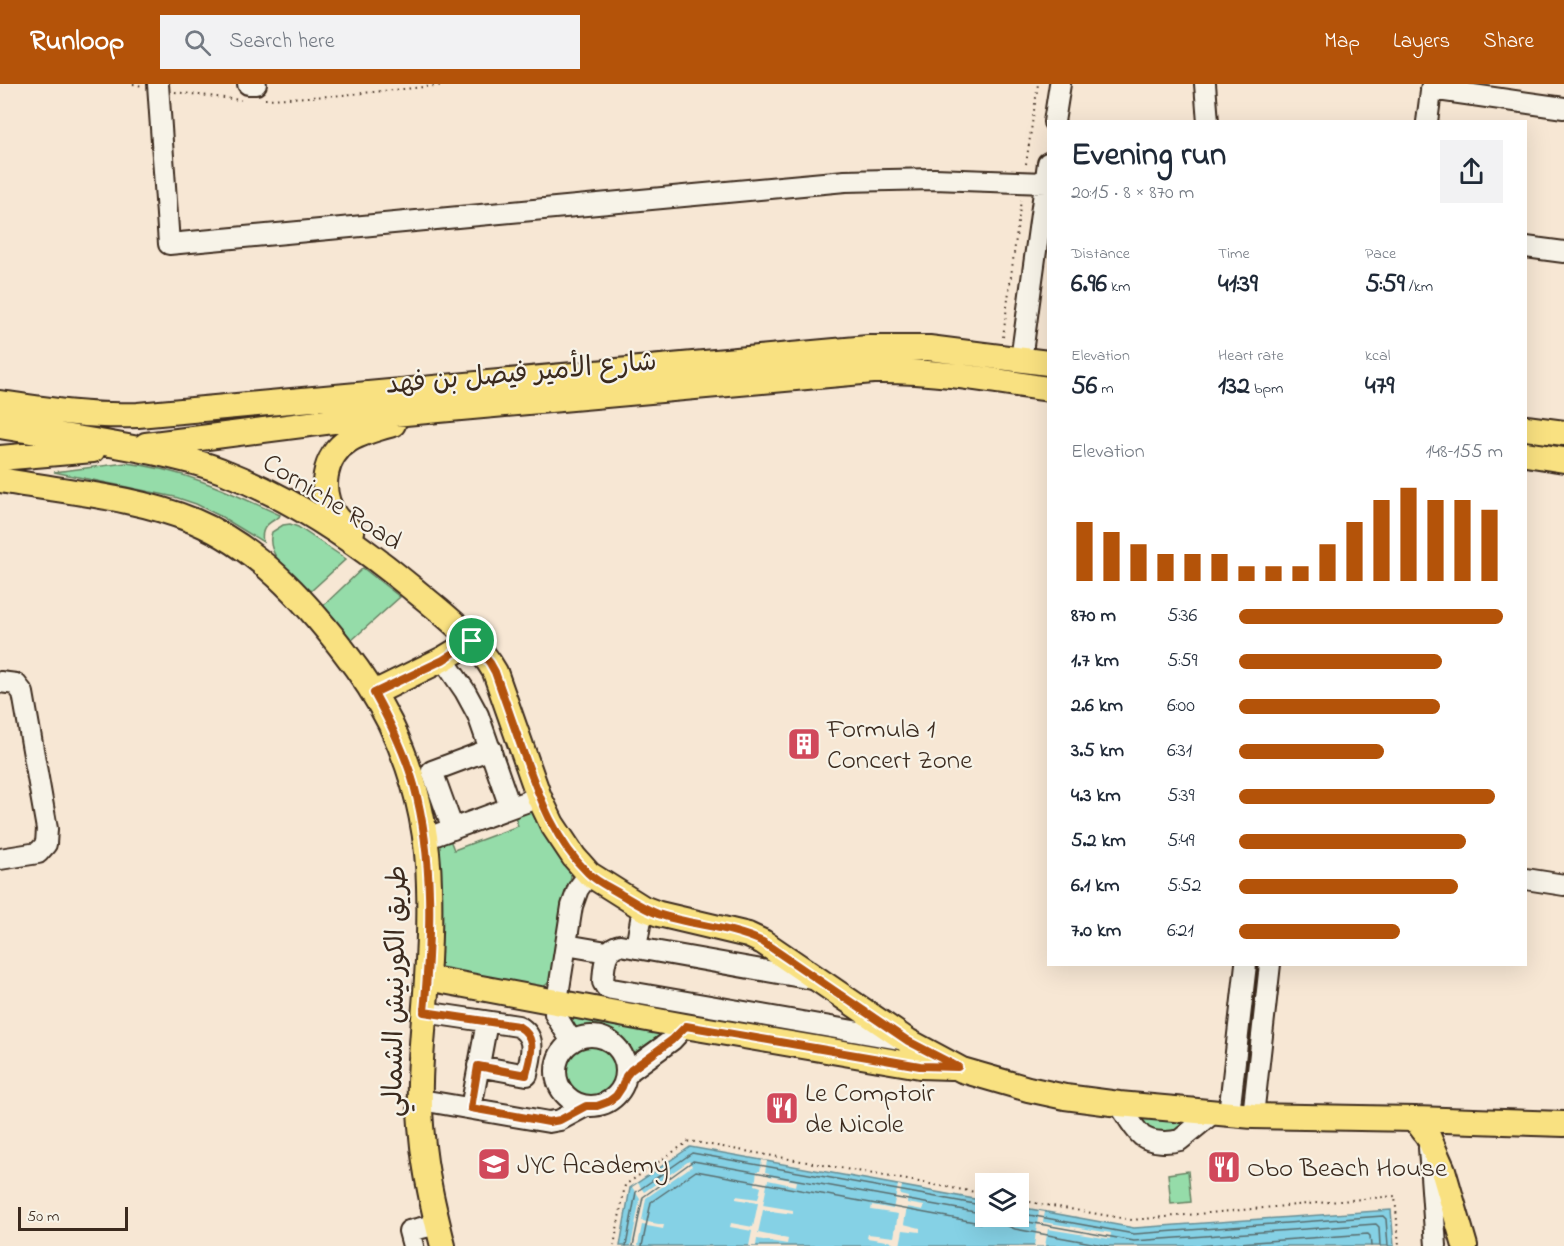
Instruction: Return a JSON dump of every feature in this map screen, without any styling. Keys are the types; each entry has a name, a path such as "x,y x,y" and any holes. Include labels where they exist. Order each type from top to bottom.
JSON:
{"main road":[{"name":"شارع الأمير فيصل بن فهد","path":"0,402 84,415 120,416 868,348 929,348 1047,363"},
{"name":"شارع الأمير فيصل بن فهد","path":"0,458 129,447 372,416 873,371 941,374 1047,389"},
{"path":"420,594 335,517 328,502 325,487 327,469 334,454 347,441 377,428 457,408"},
{"name":"Corniche Road","path":"0,426 129,447 191,461 226,472 295,506 333,529 398,576 452,621 490,663 539,797 552,824 574,857 589,874 643,908 684,921 748,935 763,942 908,1041 958,1067"},
{"path":"1527,428 1564,433"},
{"path":"1527,454 1564,460"},
{"name":"طريق الكورنيش الشمالي","path":"0,480 146,504 219,532 277,575 310,608 374,693 402,751 413,784 423,823 429,864 427,978 420,1074 422,1134 428,1180 440,1235"},
{"path":"374,693 443,660 472,641"},
{"path":"427,978 557,1003 642,1006 686,1026 920,1066 958,1067 1028,1089 1065,1097 1119,1104 1421,1127 1564,1124"},
{"path":"1421,1127 1443,1170 1465,1246"}],"street":[{"path":"1054,120 1060,84"},
{"path":"1205,84 1208,120"},
{"path":"164,87 169,244 845,181 934,179 1046,183"},
{"path":"1427,120 1431,87 1564,108"},
{"path":"1021,360 1047,173"},
{"path":"1527,247 1564,252"},
{"path":"443,660 472,702 491,749 510,807"},
{"path":"0,682 16,684 23,693 47,829 46,844 38,853 0,859"},
{"path":"453,829 432,771 491,749"},
{"path":"425,839 539,797"},
{"path":"572,1042 555,1014 572,906 578,889 589,874"},
{"path":"1527,879 1564,885"},
{"path":"636,948 643,908"},
{"path":"566,945 608,952"},
{"path":"820,981 620,945 608,952 603,977 606,987 642,1006 908,1041"},
{"path":"1232,1114 1246,966"},
{"path":"1119,1104 1142,1136 1161,1142 1180,1140 1232,1114 1269,966"},
{"path":"424,1012 518,1026 525,1030 532,1045 526,1075 478,1066"},
{"path":"471,1108 487,1022"},
{"path":"626,1076 622,1055 615,1046 595,1036 583,1037 572,1042 563,1051 556,1073 559,1085 570,1099 586,1106 597,1106 616,1096 631,1070 672,1040 686,1026"},
{"path":"421,1100 549,1122 560,1120 586,1106"},
{"path":"1421,1127 1436,1246"},
{"path":"413,1246 409,1231 440,1235"}],"path":[{"path":"164,87 239,100 254,92 332,96 455,84"},
{"path":"999,342 1003,338 1038,84"},
{"path":"614,1246 625,1185 689,1141 975,1192"},
{"path":"1029,1202 1132,1220 1395,1196 1399,1246"}],"green space":[{"path":"126,463 167,470 186,476 280,515 264,530 263,542 196,504 175,497 54,472"},
{"path":"290,524 346,559 311,591 282,565 272,550 272,532 283,525"},
{"path":"363,568 400,597 352,640 323,606"},
{"path":"533,808 570,868 571,876 553,977 540,989 443,972 440,966 439,842 449,837 454,850 518,826 514,813"},
{"path":"564,1017 662,1034 629,1056 619,1042 606,1033 591,1030 574,1033"},
{"path":"590,1042 600,1044 609,1050 615,1059 617,1069 615,1079 609,1088 600,1094 590,1096 580,1094 571,1088 565,1079 563,1069 565,1059 571,1050 580,1044"},
{"path":"1145,1117 1182,1121 1184,1126 1172,1132 1149,1131 1140,1121"},
{"path":"1188,1171 1191,1202 1171,1204 1168,1174"}],"water":[{"path":"690,1147 975,1199 975,1227 1029,1227 1029,1209 1134,1228 1391,1210 1394,1246 620,1246 630,1188"}],"pier":[{"path":"762,1160 767,1161 765,1172 769,1173 769,1176 797,1181 796,1186 768,1180 763,1205 793,1210 793,1214 763,1210 758,1233 788,1239 787,1244 757,1239 756,1246 749,1246 752,1231 730,1227 731,1223 753,1227 758,1203 736,1199 736,1196 758,1199 761,1187 755,1185 757,1171 760,1171"},
{"path":"689,1161 692,1166 646,1198 642,1221 664,1225 663,1229 642,1225 638,1245 643,1246 631,1246 640,1199 632,1187 638,1183 644,1192"},
{"path":"898,1185 902,1186 900,1195 908,1197 907,1203 924,1206 923,1210 907,1207 904,1224 920,1228 920,1232 903,1230 900,1246 893,1246 893,1242 867,1238 868,1234 894,1237 898,1214 871,1210 872,1205 893,1209"},
{"path":"1039,1211 1045,1212 1043,1222 1111,1233 1110,1239 1048,1229 1045,1246 1034,1246"}],"place":[{"name":"Formula 1 Concert Zone","path":"804,744"},
{"name":"Le Comptoir de Nicole","path":"782,1108"},
{"name":"JYC Academy","path":"494,1164"},
{"name":"Obo Beach House","path":"1224,1167"}],"route":[{"path":"472,641 495,672 539,797 552,824 574,857 589,874 643,908 684,921 748,935 763,942 908,1041 958,1067 920,1066 686,1026 672,1040 631,1070 616,1096 608,1102 597,1106 586,1106 560,1120 549,1122 471,1108 478,1066 526,1075 532,1045 525,1030 518,1026 424,1012 427,978 429,864 423,823 402,751 374,693 443,660 472,641"}]}
